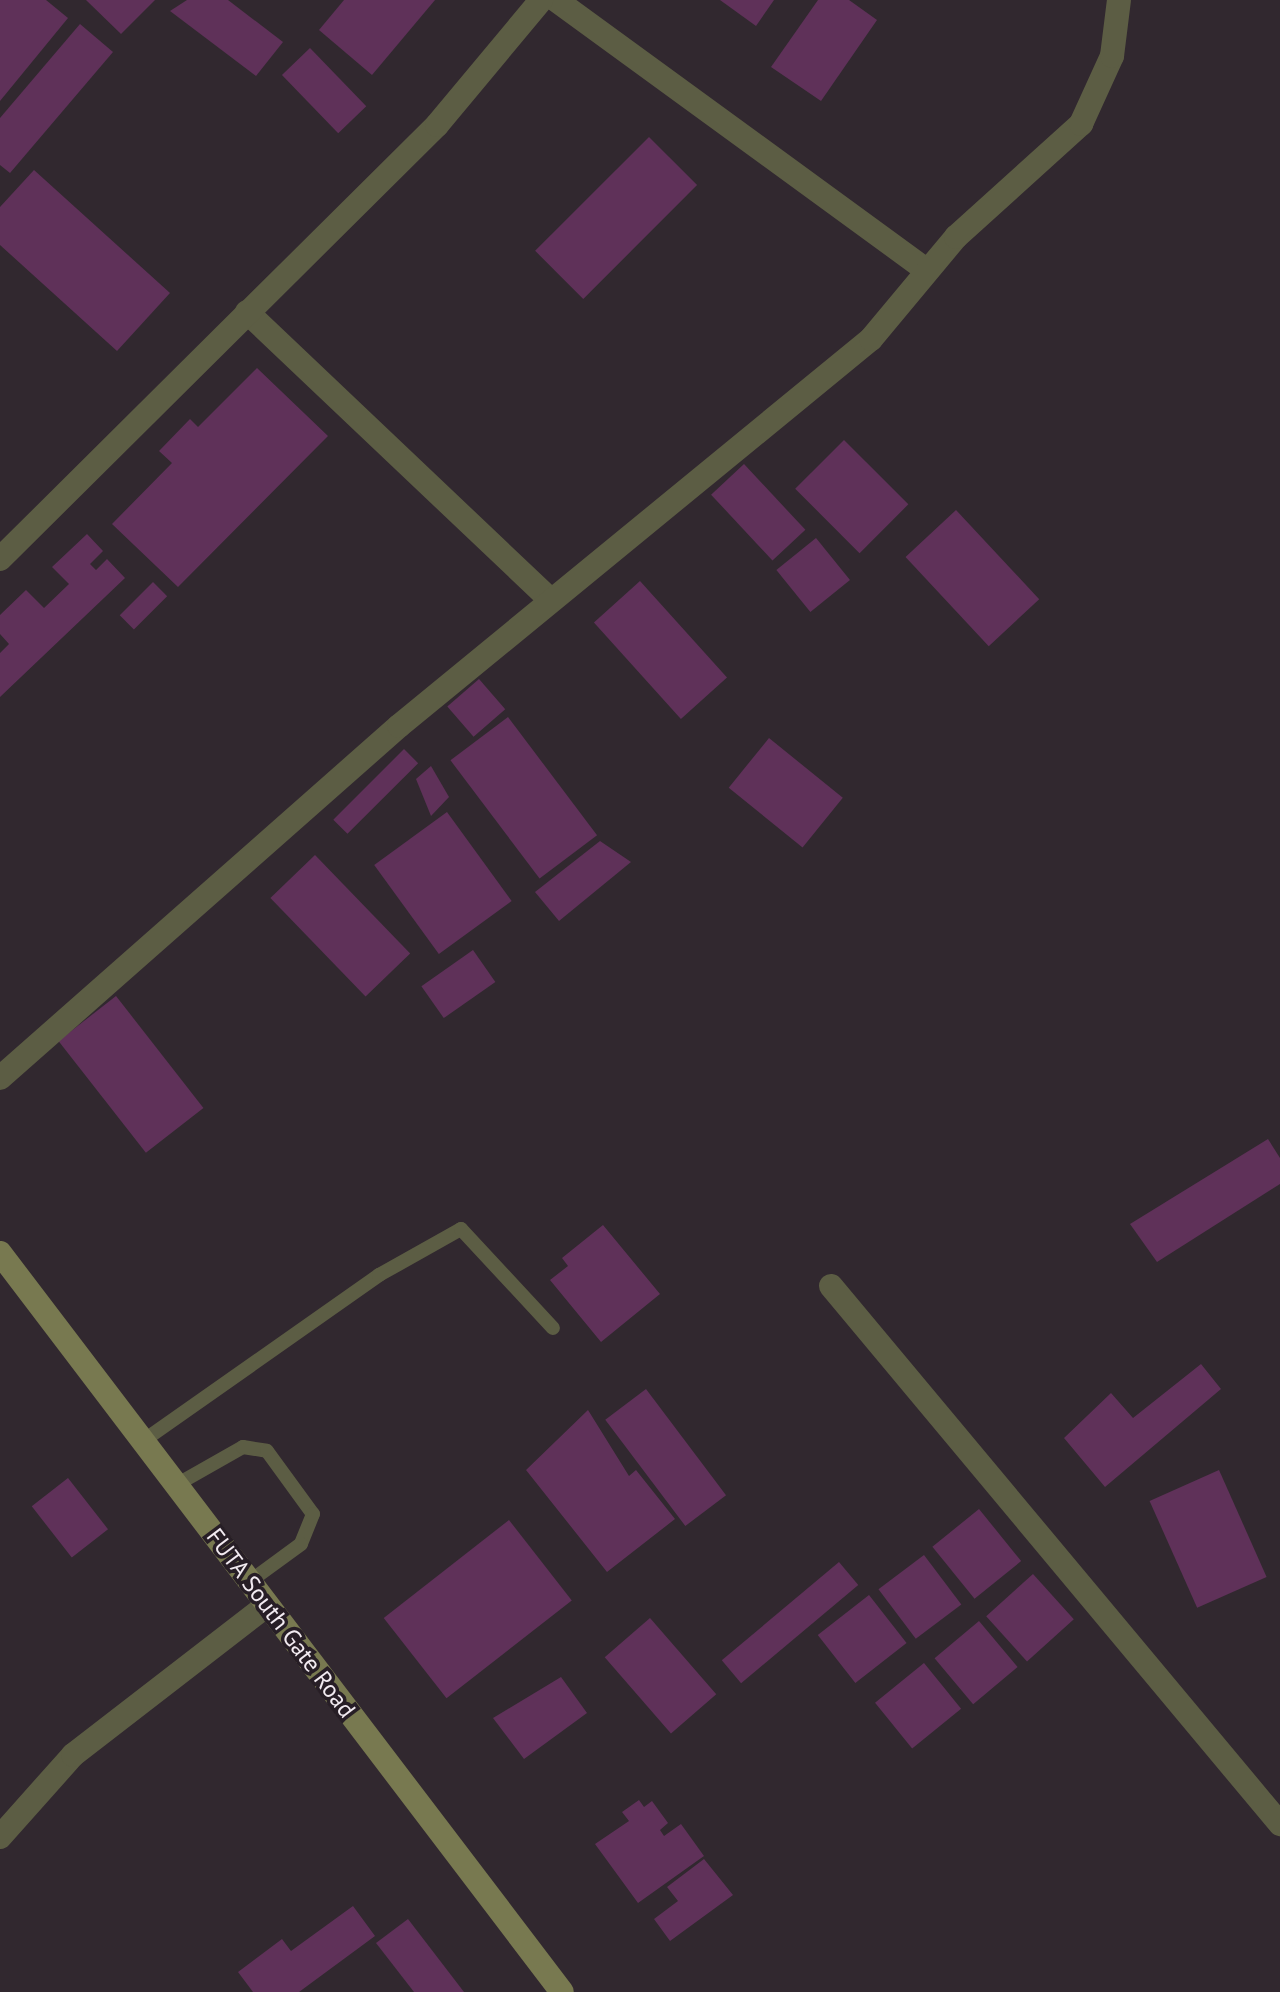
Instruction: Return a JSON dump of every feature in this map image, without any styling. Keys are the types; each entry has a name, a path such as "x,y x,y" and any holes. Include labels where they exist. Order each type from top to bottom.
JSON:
{"main road":[{"name":"FUTA South Gate Road","path":"0,1253 562,1992"}],"street":[{"path":"0,559 437,125 541,0"},
{"path":"556,0 927,271"},
{"path":"0,1078 549,599 871,339 927,271 1081,124 1112,56 1119,0"},
{"path":"247,312 549,599"},
{"path":"831,1286 1280,1824"},
{"path":"0,1837 73,1755 267,1605"}],"lane":[{"path":"143,1441 379,1275 461,1229 553,1328"},
{"path":"176,1485 243,1447 267,1451 313,1514 301,1544 249,1582"}],"building":[{"path":"0,0 46,0 68,18 0,101"},
{"path":"86,0 155,0 121,34"},
{"path":"187,0 228,0 283,42 256,76 170,11"},
{"path":"344,0 435,0 372,75 319,30"},
{"path":"720,0 774,0 756,26"},
{"path":"818,0 849,0 877,20 821,101 771,67"},
{"path":"80,24 113,52 10,173 0,165 0,118"},
{"path":"310,48 366,106 338,133 282,75"},
{"path":"649,137 697,185 583,299 535,251"},
{"path":"34,170 170,293 117,351 0,245 0,207"},
{"path":"257,368 328,436 178,587 112,524 172,463 159,451 190,419 198,427"},
{"path":"844,440 908,504 860,553 795,489"},
{"path":"744,464 805,530 772,561 711,495"},
{"path":"956,510 1039,599 989,646 906,557"},
{"path":"87,534 103,551 90,564 96,570 107,559 125,578 0,697 0,653 9,644 0,634 0,615 26,590 44,608 69,584 52,567"},
{"path":"816,538 850,580 810,612 776,570"},
{"path":"640,581 727,678 681,719 594,622"},
{"path":"153,582 167,596 134,629 120,615"},
{"path":"479,679 505,709 474,737 447,707"},
{"path":"508,717 597,835 540,879 450,760"},
{"path":"769,738 843,798 803,848 729,788"},
{"path":"404,749 418,763 347,834 333,820"},
{"path":"431,766 449,797 431,816 416,779"},
{"path":"447,812 512,901 439,954 374,865"},
{"path":"600,841 631,862 559,921 535,892"},
{"path":"315,855 410,954 366,997 270,898"},
{"path":"473,950 495,982 444,1018 421,986"},
{"path":"116,996 203,1108 146,1153 58,1041"},
{"path":"1268,1139 1280,1158 1280,1184 1157,1262 1130,1224"},
{"path":"603,1225 660,1294 601,1342 550,1280 568,1266 562,1258"},
{"path":"1201,1364 1221,1389 1105,1487 1064,1438 1111,1393 1133,1418"},
{"path":"646,1389 726,1495 685,1526 605,1420"},
{"path":"588,1410 629,1476 636,1470 675,1519 607,1572 526,1470"},
{"path":"1219,1470 1267,1577 1197,1608 1150,1501"},
{"path":"68,1478 108,1529 72,1558 32,1506"},
{"path":"979,1509 1021,1561 975,1599 932,1547"},
{"path":"509,1520 572,1600 447,1698 384,1618"},
{"path":"924,1555 961,1605 916,1639 878,1589"},
{"path":"839,1562 858,1585 741,1683 722,1660"},
{"path":"1033,1574 1074,1619 1027,1661 986,1616"},
{"path":"869,1595 907,1643 855,1683 818,1635"},
{"path":"650,1618 716,1694 671,1734 605,1657"},
{"path":"979,1621 1018,1667 973,1704 935,1658"},
{"path":"924,1663 961,1709 912,1748 875,1703"},
{"path":"561,1677 587,1713 524,1759 493,1718"},
{"path":"639,1800 644,1807 652,1801 668,1823 660,1830 664,1836 681,1824 704,1856 638,1903 595,1844 629,1821 622,1812"},
{"path":"704,1859 733,1895 670,1941 654,1919 678,1901 667,1887"},
{"path":"353,1906 375,1936 299,1992 253,1992 238,1972 282,1939 291,1951"},
{"path":"408,1919 464,1992 414,1992 376,1943"}]}
